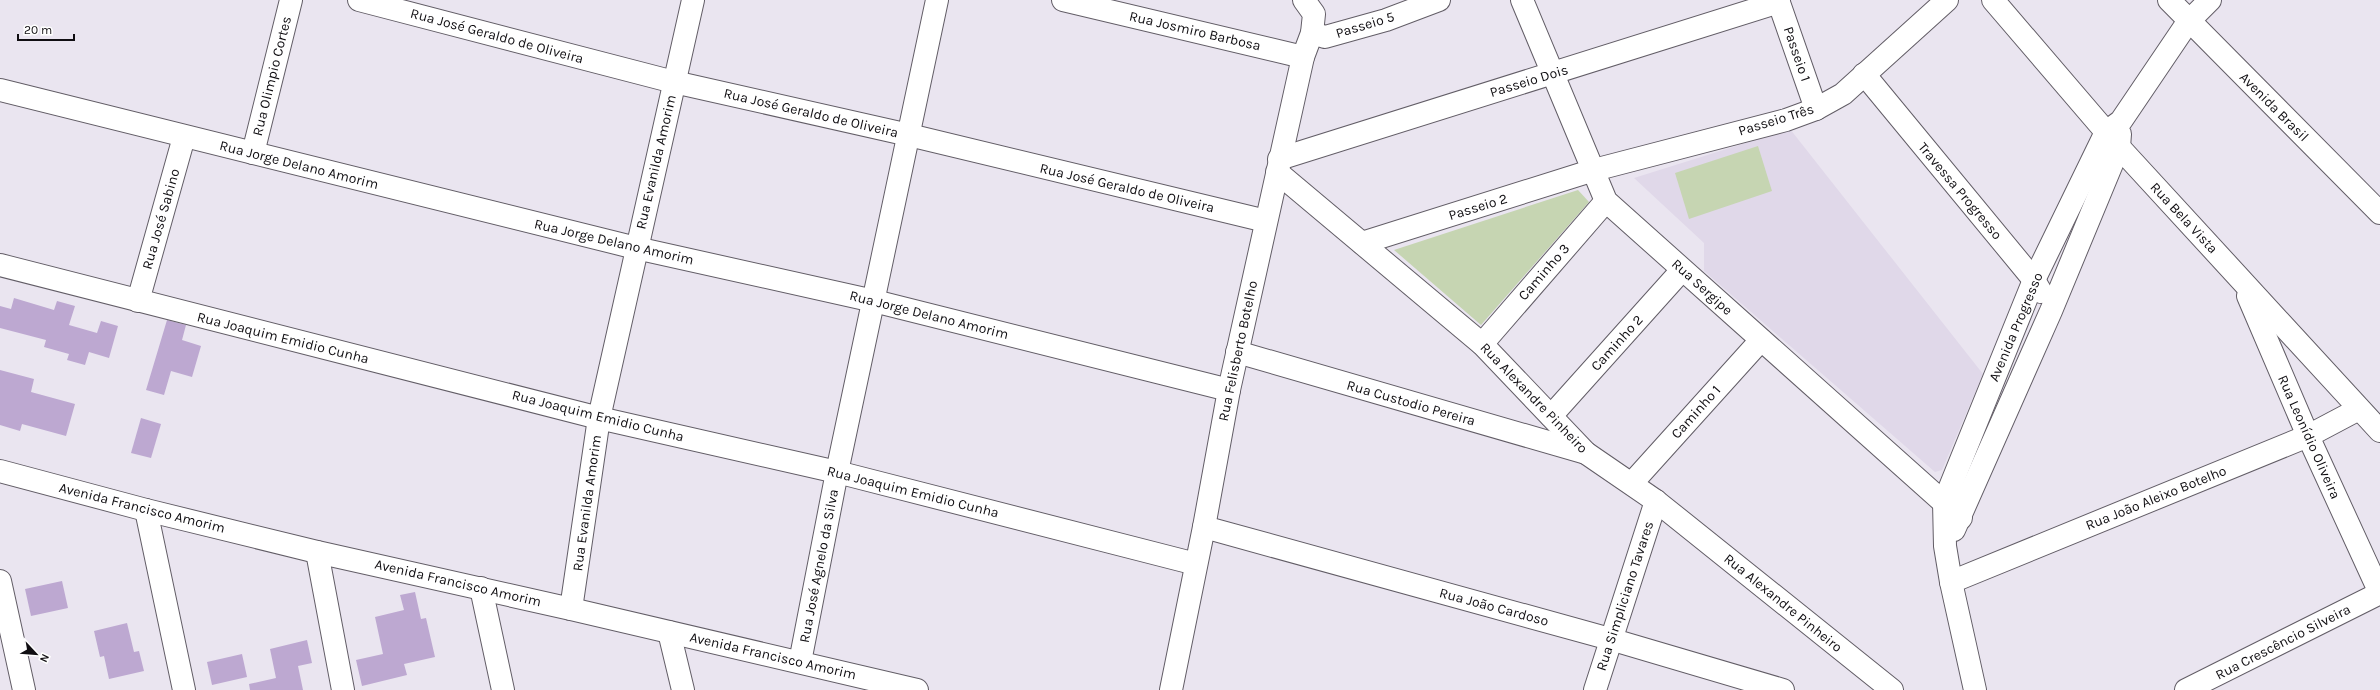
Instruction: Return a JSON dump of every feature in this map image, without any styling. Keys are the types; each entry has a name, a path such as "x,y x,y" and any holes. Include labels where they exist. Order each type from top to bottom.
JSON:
{"street":[{"name":"Rua Olimpio Cortes","path":"253,153 291,0"},
{"name":"Rua José Geraldo de Oliveira","path":"359,0 674,82 908,135 1266,221"},
{"name":"Rua Evanilda Amorim","path":"571,608 599,418 693,0"},
{"name":"Rua José Agnelo da Silva","path":"800,662 837,472 937,0"},
{"name":"Rua Josmiro Barbosa","path":"1064,0 1303,57"},
{"name":"Passeio 5","path":"1310,16 1325,37 1386,20 1439,0"},
{"name":"Rua Sergipe","path":"1522,0 1554,73 1606,201 1961,518"},
{"name":"Passeio Três","path":"1594,170 1786,120 1816,109 1843,94 1947,0"},
{"name":"Rua Bela Vista","path":"1993,0 2115,133 2241,279 2380,431"},
{"name":"Avenida Brasil","path":"2169,0 2188,22 2380,213"},
{"name":"Avenida Progresso","path":"1975,690 1951,582 1945,546 1944,502 2034,280 2115,133 2188,22 2210,0"},
{"name":"Passeio Dois","path":"1278,165 1554,73 1779,1"},
{"name":"Passeio 1","path":"1779,1 1816,109"},
{"name":"Rua Felisberto Botelho","path":"1171,690 1204,527 1229,390 1303,57 1310,16"},
{"name":"Travessa Progresso","path":"1864,74 2034,280 2051,311"},
{"name":"Rua Jorge Delano Amorim","path":"0,90 184,137 636,248 874,301 1229,390"},
{"name":"Avenida Progresso","path":"1945,546 1961,518 2051,311 2115,133"},
{"name":"Rua José Sabino","path":"138,301 184,137"},
{"name":"Rua Alexandre Pinheiro","path":"1278,165 1362,243 1482,344 1586,453 1632,483 1656,501 1892,690"},
{"name":"Passeio 2","path":"1362,243 1594,170"},
{"name":"Caminho 3","path":"1482,344 1606,201"},
{"name":"Rua Joaquim Emidio Cunha","path":"0,266 599,418 837,472 1196,564"},
{"name":"Caminho 2","path":"1551,416 1682,270"},
{"name":"Rua Leonídio Oliveira","path":"2241,279 2308,436 2380,593"},
{"name":"Caminho 1","path":"1632,483 1761,340"},
{"name":"Rua Custodio Pereira","path":"1237,352 1586,453"},
{"name":"Rua João Aleixo Botelho","path":"1951,582 2308,436 2359,409"},
{"name":"Avenida Francisco Amorim","path":"0,471 146,510 317,552 571,608 800,662 867,684 917,690"},
{"name":"Rua Simpliciano Tavares","path":"1595,690 1610,639 1656,501"},
{"path":"146,510 184,690"},
{"name":"Rua João Cardoso","path":"1204,527 1610,639 1783,690"},
{"path":"317,552 342,690"},
{"path":"0,581 24,690"},
{"path":"481,588 503,690"},
{"name":"Rua Crescêncio Silveira","path":"2186,690 2380,593"},
{"path":"669,632 683,690"}],"shaded area":[{"path":"1790,129 1983,374 1942,470 1935,472 1704,271 1704,243 1634,178"}],"green space":[{"path":"1758,146 1772,191 1689,219 1675,173"},
{"path":"1578,190 1589,202 1481,325 1394,250"}],"building":[{"path":"14,298 54,310 57,301 75,306 69,325 97,333 101,321 118,326 109,358 89,352 85,365 67,360 69,354 44,347 46,340 0,328 0,306 11,309"},
{"path":"167,320 186,325 182,340 201,346 192,377 171,371 164,395 146,390"},
{"path":"0,370 34,379 31,392 75,404 66,436 22,424 20,431 0,425"},
{"path":"141,418 161,424 151,458 131,453"},
{"path":"62,581 68,608 31,616 25,589"},
{"path":"415,592 421,619 426,618 435,657 404,664 407,675 362,686 356,660 383,654 375,617 404,610 400,595"},
{"path":"127,623 134,652 139,651 144,671 109,679 104,656 100,657 94,631"},
{"path":"307,640 312,663 298,666 303,690 250,690 249,684 276,678 270,649"},
{"path":"242,654 247,677 212,685 207,662"}]}
